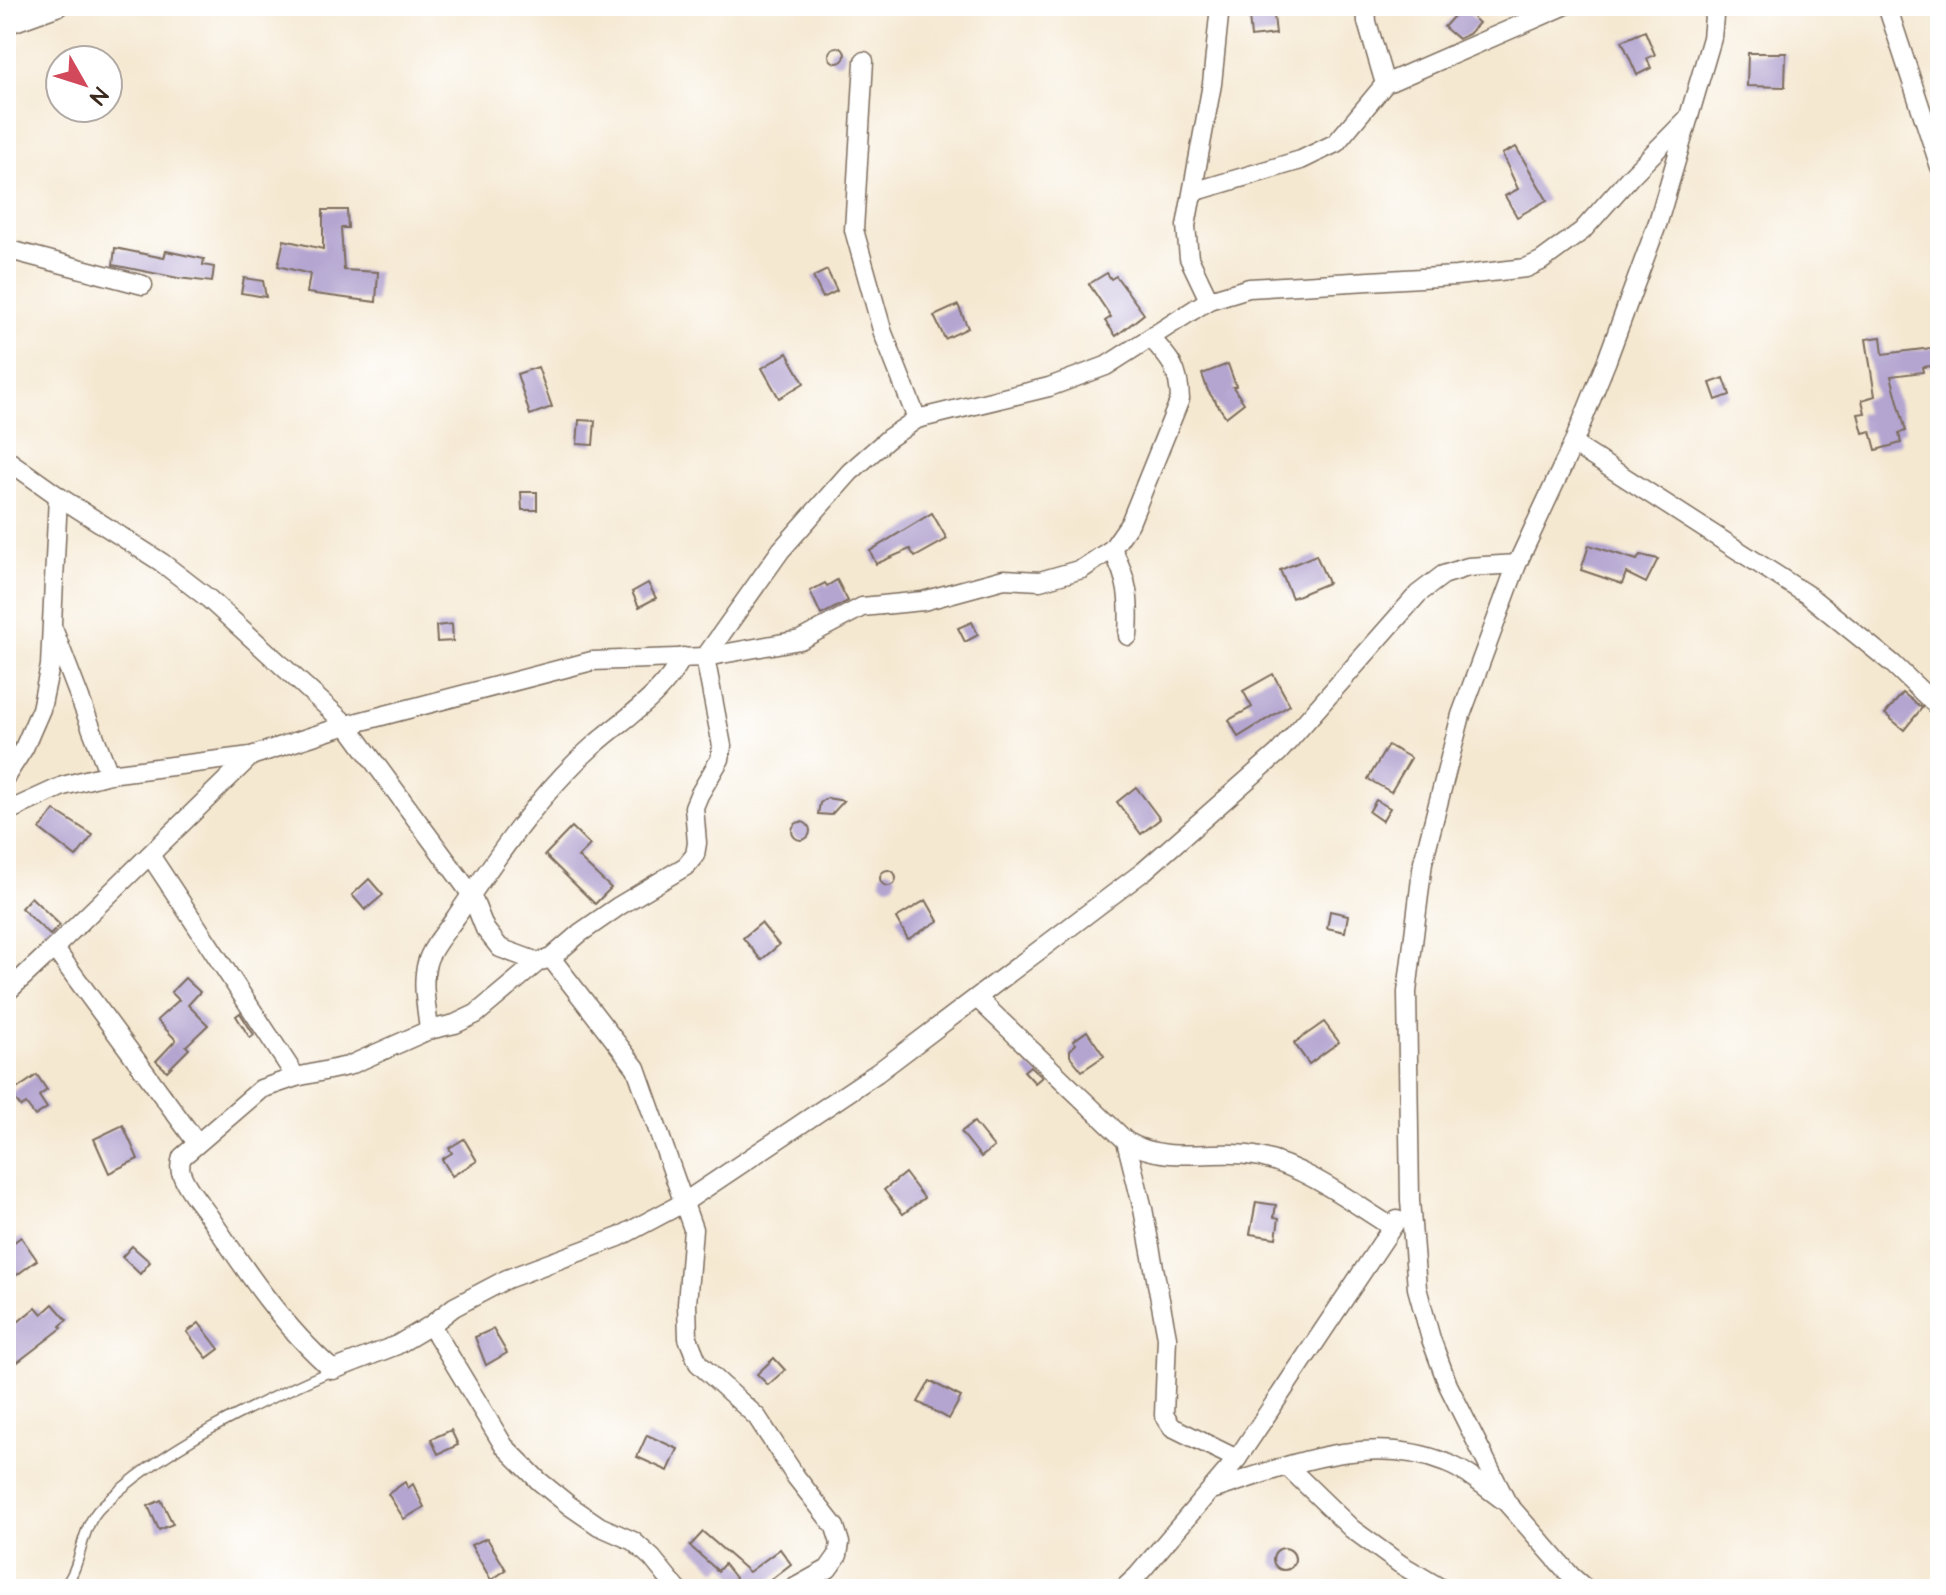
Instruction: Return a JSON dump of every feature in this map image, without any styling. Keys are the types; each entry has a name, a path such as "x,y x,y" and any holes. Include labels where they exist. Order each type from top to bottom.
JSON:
{"street":[{"path":"6,25 59,6"},
{"path":"1209,300 1189,258 1186,226 1212,84 1220,6"},
{"path":"1366,6 1367,22 1385,84"},
{"path":"1193,192 1301,160 1336,143 1385,84 1564,6"},
{"path":"1586,1589 1507,1503 1448,1385 1431,1339 1417,1288 1410,1200 1407,992 1423,862 1461,715 1517,564 1573,444 1658,222 1712,38 1715,6"},
{"path":"1887,6 1940,167"},
{"path":"864,61 854,230 883,333 917,419"},
{"path":"1517,564 1468,567 1443,575 1418,594 1278,753 1144,871 877,1073 683,1203 619,1237 507,1279 454,1307 397,1345 333,1370 312,1352 281,1315 182,1176 182,1157 261,1089 296,1077 348,1066 429,1030 455,1024 476,1014 580,933 686,866 695,855 697,843 694,807 720,759 722,746 705,657 781,550 850,472 889,438 917,419 1049,387 1106,366 1209,300 1249,288 1456,276 1526,268 1541,261 1582,231 1689,117"},
{"path":"6,249 143,285"},
{"path":"6,812 63,786 109,774 251,756 347,725 592,661 705,657 800,640 862,607 923,601 1004,579 1040,581 1082,569 1112,549 1130,523 1180,399 1179,379 1171,360 1151,338"},
{"path":"1573,444 1809,596 1893,664 1940,709"},
{"path":"6,459 161,562 209,599 347,725 471,894 485,929 500,948 544,960 636,1068 693,1229 687,1304 688,1338 698,1363 757,1417 796,1477 835,1527 840,1543 838,1555 828,1569 792,1589"},
{"path":"6,776 24,748 41,709 50,666 58,496"},
{"path":"1112,549 1123,570 1130,599 1128,636"},
{"path":"53,626 109,774"},
{"path":"429,1030 424,976 428,959 471,894 536,808 592,747 651,701 683,657"},
{"path":"6,993 251,756"},
{"path":"150,855 296,1077"},
{"path":"54,948 197,1143"},
{"path":"978,999 1126,1141 1144,1152 1257,1156 1290,1166 1312,1177 1392,1227"},
{"path":"1126,1141 1143,1209 1167,1337 1164,1415 1172,1427 1237,1459"},
{"path":"1123,1589 1237,1459 1410,1200"},
{"path":"431,1325 480,1409 512,1455 570,1506 599,1526 633,1541 652,1558 677,1589"},
{"path":"1209,1491 1342,1452 1381,1448 1413,1451 1449,1464 1507,1503"},
{"path":"1287,1466 1352,1529 1433,1587"}],"lane":[{"path":"62,1589 77,1566 89,1522 101,1508 152,1467 202,1434 282,1392 333,1370"}],"building":[{"path":"1248,6 1273,6 1276,34 1251,37"},
{"path":"1462,7 1479,23 1469,34 1458,39 1444,27"},
{"path":"1645,31 1655,55 1647,58 1651,68 1637,75 1622,41"},
{"path":"837,47 843,49 843,61 837,63 831,61 829,55 831,49"},
{"path":"1748,53 1786,53 1785,87 1747,86"},
{"path":"1516,147 1547,200 1517,217 1505,196 1518,189 1502,154"},
{"path":"323,210 347,210 348,228 341,228 344,270 378,272 376,302 307,293 310,274 278,266 284,240 323,249"},
{"path":"115,248 164,258 166,251 204,259 203,265 214,267 212,282 113,265"},
{"path":"827,270 837,291 823,298 813,277"},
{"path":"1107,273 1111,279 1116,276 1144,314 1116,336 1105,321 1111,317 1089,284"},
{"path":"244,278 263,281 266,297 241,293"},
{"path":"958,305 968,328 945,339 934,316"},
{"path":"1881,337 1883,354 1940,347 1940,365 1922,367 1923,372 1891,376 1906,431 1899,433 1901,443 1876,450 1871,431 1863,433 1858,414 1865,413 1862,400 1875,396 1866,339"},
{"path":"787,353 804,383 779,398 762,368"},
{"path":"1228,364 1236,386 1233,387 1244,403 1226,417 1208,391 1202,374"},
{"path":"538,367 552,407 530,415 517,374"},
{"path":"1724,378 1730,395 1716,400 1710,383"},
{"path":"579,420 595,421 593,445 577,444"},
{"path":"521,492 537,492 537,510 522,510"},
{"path":"932,513 947,539 915,557 910,549 876,564 870,551"},
{"path":"1589,545 1637,560 1640,555 1658,559 1646,583 1626,573 1622,584 1581,570"},
{"path":"1316,555 1328,583 1292,598 1280,570"},
{"path":"837,580 848,601 821,615 810,591"},
{"path":"648,583 656,598 639,607 632,592"},
{"path":"972,622 978,635 965,642 958,628"},
{"path":"452,624 453,641 437,642 436,626"},
{"path":"1273,674 1290,705 1238,737 1229,720 1252,707 1243,691"},
{"path":"1903,693 1922,708 1904,730 1885,714"},
{"path":"1388,745 1411,758 1391,792 1368,779"},
{"path":"1136,787 1160,819 1141,834 1117,802"},
{"path":"827,798 844,801 831,815 818,814 820,803"},
{"path":"1376,800 1390,808 1382,821 1369,812"},
{"path":"54,810 93,835 76,857 40,829"},
{"path":"801,822 810,831 801,840 792,831"},
{"path":"572,827 590,845 578,857 611,888 595,904 545,855"},
{"path":"885,870 891,870 896,878 894,884 885,886 880,881 880,875"},
{"path":"369,879 383,895 365,910 352,895"},
{"path":"31,897 60,925 50,935 21,908"},
{"path":"926,900 938,921 908,939 896,918"},
{"path":"1330,911 1348,915 1345,932 1327,928"},
{"path":"761,923 779,945 761,960 743,938"},
{"path":"185,978 200,992 188,1005 208,1025 186,1046 189,1049 167,1071 156,1061 176,1040 157,1020 179,1000 171,992"},
{"path":"240,1013 254,1035 250,1038 236,1016"},
{"path":"1324,1022 1339,1042 1309,1064 1294,1043"},
{"path":"1087,1031 1104,1056 1082,1071 1070,1056 1070,1050 1076,1044 1073,1041"},
{"path":"1030,1066 1042,1077 1035,1083 1024,1071"},
{"path":"37,1075 47,1090 39,1096 47,1108 35,1116 26,1104 21,1107 11,1093"},
{"path":"974,1122 994,1147 981,1157 961,1132"},
{"path":"123,1125 138,1159 109,1173 94,1139"},
{"path":"464,1139 477,1161 452,1176 442,1159 452,1153 449,1148"},
{"path":"905,1173 924,1198 903,1214 884,1190"},
{"path":"1256,1202 1276,1205 1274,1217 1279,1218 1276,1238 1250,1234"},
{"path":"21,1237 37,1260 6,1283 6,1248"},
{"path":"132,1246 150,1262 140,1274 122,1257"},
{"path":"53,1304 67,1320 60,1326 62,1328 6,1371 6,1332 36,1307 42,1314"},
{"path":"199,1323 219,1349 207,1358 187,1332"},
{"path":"493,1329 507,1353 486,1365 475,1337"},
{"path":"774,1358 785,1370 768,1385 757,1374"},
{"path":"930,1381 961,1397 949,1419 918,1402"},
{"path":"451,1430 458,1445 438,1454 431,1439"},
{"path":"647,1435 678,1449 668,1471 637,1457"},
{"path":"405,1482 408,1488 413,1484 424,1507 404,1519 388,1494"},
{"path":"161,1500 173,1524 159,1530 148,1506"},
{"path":"703,1532 749,1572 780,1549 791,1564 759,1589 744,1589 724,1564 718,1571 690,1546"},
{"path":"487,1538 506,1570 491,1580 471,1545"},
{"path":"1284,1548 1292,1551 1295,1559 1292,1567 1284,1570 1276,1567 1273,1559 1276,1551"}]}
